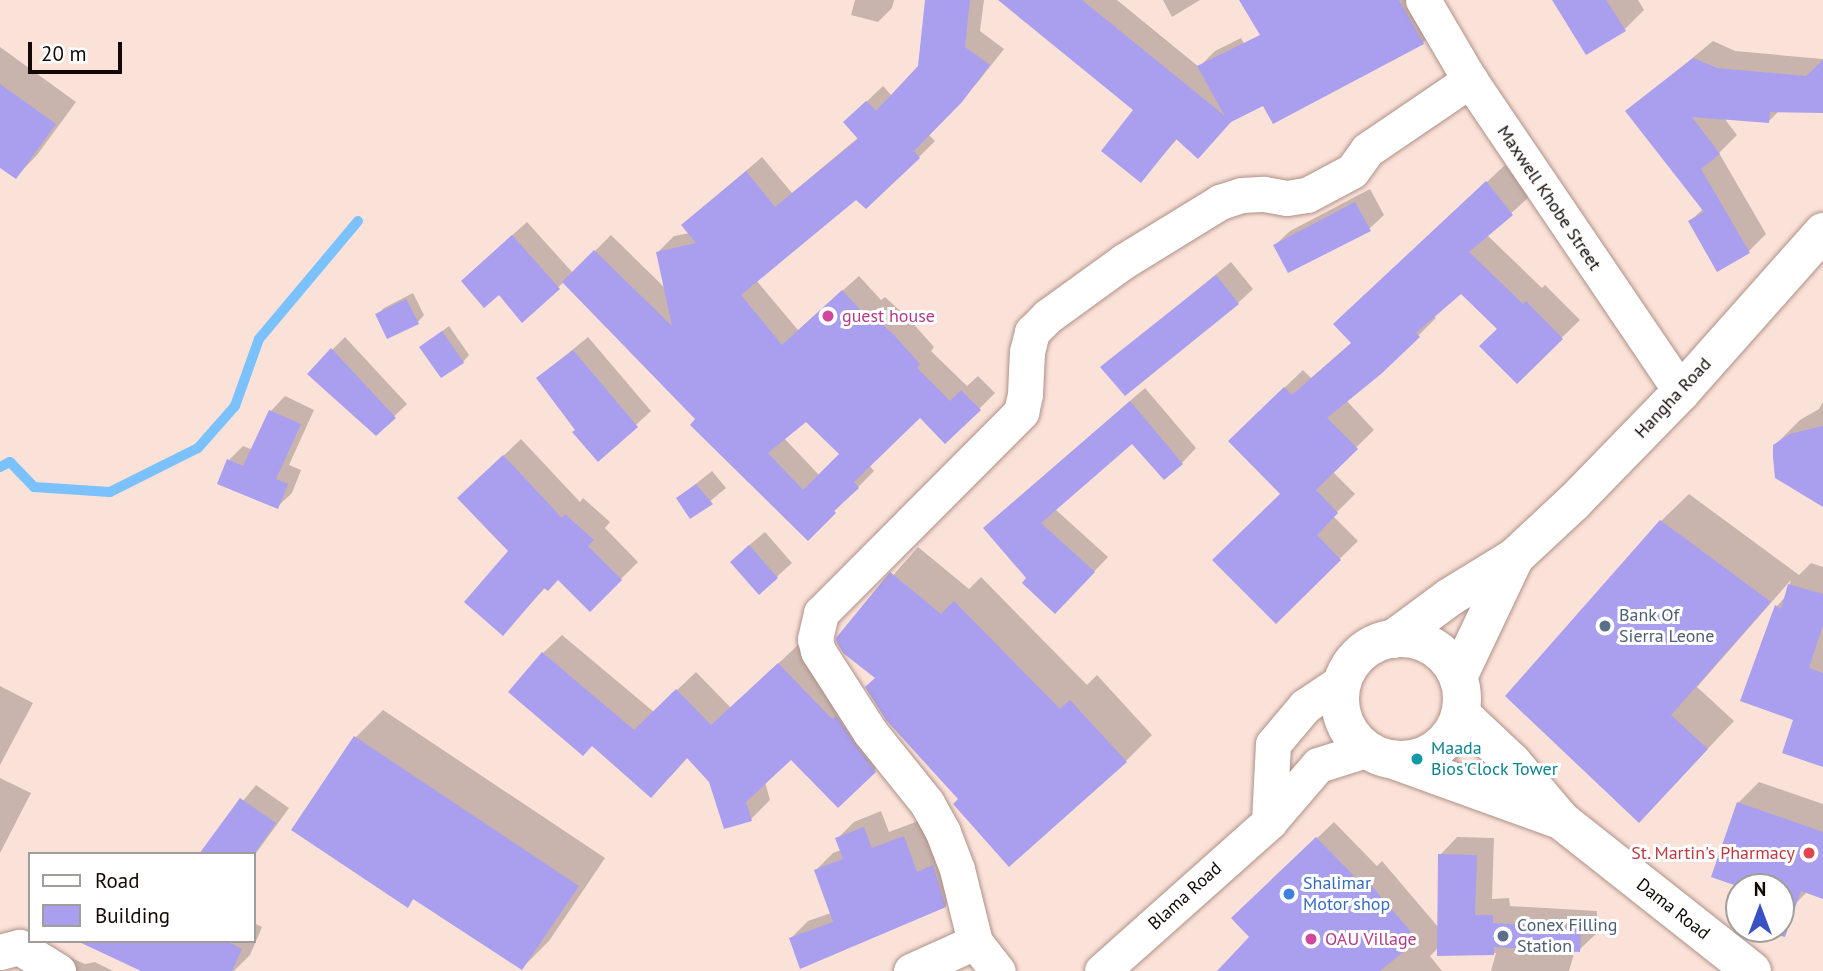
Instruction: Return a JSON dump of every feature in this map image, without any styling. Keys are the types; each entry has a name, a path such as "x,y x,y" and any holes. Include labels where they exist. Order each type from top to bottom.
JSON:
{"highway":[{"name":"Hangha Road","path":"1393,639 1450,597 1515,557 1574,502 1681,392 1823,232"},
{"name":"Hangha Road","path":"1459,695 1515,557"},
{"path":"1393,639 1420,641 1443,655 1459,695 1562,821 1380,755 1348,732 1339,707 1342,682 1351,663 1367,648 1393,639"},
{"path":"1380,755 1423,757 1447,740 1459,695"},
{"name":"Dama Road","path":"1562,821 1752,971"}],"street":[{"name":"Maxwell Khobe Street","path":"1423,0 1469,80 1681,392"},
{"path":"998,971 975,942 943,832 927,803 870,732 818,651 815,639 821,613 1021,412 1027,352 1032,332 1048,316 1124,261 1220,202 1242,195 1264,194 1287,198 1307,195 1352,171 1367,150 1469,80"},
{"path":"1269,822 1273,744 1305,706 1342,682"},
{"name":"Blama Road","path":"1102,971 1269,822 1318,765 1380,755"},
{"path":"911,971 975,942"},
{"path":"0,952 19,947 58,971"}],"building":[{"path":"925,0 970,0 965,47 990,65 962,102 914,151 920,158 866,209 856,200 741,295 782,345 842,290 864,314 868,311 894,335 920,364 917,368 950,401 961,390 981,410 945,444 920,418 854,482 859,488 808,541 690,425 695,419 562,282 594,250 672,326 656,252 696,243 681,225 746,171 775,207 858,139 843,122 866,101 876,111 918,66","holes":["806,422 839,454 803,490 768,453"]},
{"path":"998,0 1082,0 1225,116 1197,66 1260,35 1239,0 1399,0 1424,44 1273,124 1263,106 1231,122 1198,159 1176,139 1141,183 1101,151 1133,110"},
{"path":"1552,0 1606,0 1626,31 1586,55"},
{"path":"1693,58 1717,68 1806,76 1823,60 1823,113 1770,112 1769,123 1692,117 1720,154 1701,169 1750,253 1717,272 1688,221 1704,212 1625,111"},
{"path":"0,84 56,124 16,179 0,168"},
{"path":"1486,181 1513,215 1469,252 1523,304 1526,301 1563,339 1517,384 1479,346 1497,329 1461,294 1416,333 1420,337 1381,374 1327,418 1358,449 1316,490 1338,513 1317,535 1341,560 1276,624 1212,560 1280,494 1228,441 1284,387 1292,395 1351,343 1333,324"},
{"path":"1355,202 1371,231 1288,273 1273,245"},
{"path":"512,235 560,289 522,323 499,295 484,308 461,281"},
{"path":"1216,275 1239,304 1125,396 1100,367"},
{"path":"406,299 419,324 387,339 375,314"},
{"path":"442,331 464,363 441,378 419,347"},
{"path":"331,348 396,418 376,436 307,374"},
{"path":"573,350 638,427 598,462 572,432 575,430 536,378"},
{"path":"1130,401 1183,464 1164,480 1132,444 1041,523 1095,572 1055,614 1022,583 1026,578 983,528"},
{"path":"269,410 301,424 276,479 288,484 278,509 217,484 227,459 243,466"},
{"path":"1823,426 1823,507 1775,478 1773,445 1790,434"},
{"path":"503,455 562,518 565,514 594,540 588,546 622,580 590,612 558,580 548,591 544,588 503,636 464,602 508,551 457,498"},
{"path":"696,484 713,504 690,519 676,498"},
{"path":"1660,520 1771,602 1671,715 1708,749 1639,823 1505,696"},
{"path":"749,545 778,578 759,595 730,562"},
{"path":"890,572 941,614 954,601 1060,709 1070,700 1127,762 1009,867 953,804 958,799 886,720 865,687 875,678 843,653 837,643 836,638"},
{"path":"1788,584 1823,594 1823,625 1809,668 1823,673 1823,767 1782,753 1793,720 1740,701 1775,605 1781,609"},
{"path":"542,652 634,730 676,689 711,725 778,663 832,719 836,716 876,772 838,808 791,760 746,802 752,821 724,829 709,782 687,758 651,798 592,746 583,756 508,692"},
{"path":"354,736 579,886 522,970 413,899 408,908 291,830"},
{"path":"240,798 276,823 255,852 200,852"},
{"path":"1737,802 1823,832 1823,899 1801,891 1795,908 1795,873 1725,873 1725,882 1711,877"},
{"path":"864,827 872,848 904,836 917,872 933,865 946,907 800,969 789,938 833,922 814,870 843,859 835,838"},
{"path":"1316,837 1359,881 1364,877 1418,940 1380,971 1217,971 1249,937 1231,918"},
{"path":"1438,854 1477,855 1475,915 1493,915 1493,923 1581,928 1580,952 1494,947 1494,955 1437,956"},
{"path":"81,943 230,943 242,949 232,971 141,971"}],"waterway":[{"path":"0,467 10,462 34,487 110,492 198,448 235,406 259,339 358,221"}],"place":[{"name":"guest house","path":"828,316"},
{"name":"Bank Of Sierra Leone","path":"1605,626"},
{"name":"Maada Bios'Clock Tower","path":"1417,759"},
{"name":"St. Martin's Pharmacy","path":"1809,853"},
{"name":"Shalimar Motor shop","path":"1289,894"},
{"name":"Conex Filling Station","path":"1503,936"},
{"name":"OAU Village","path":"1311,939"}]}
